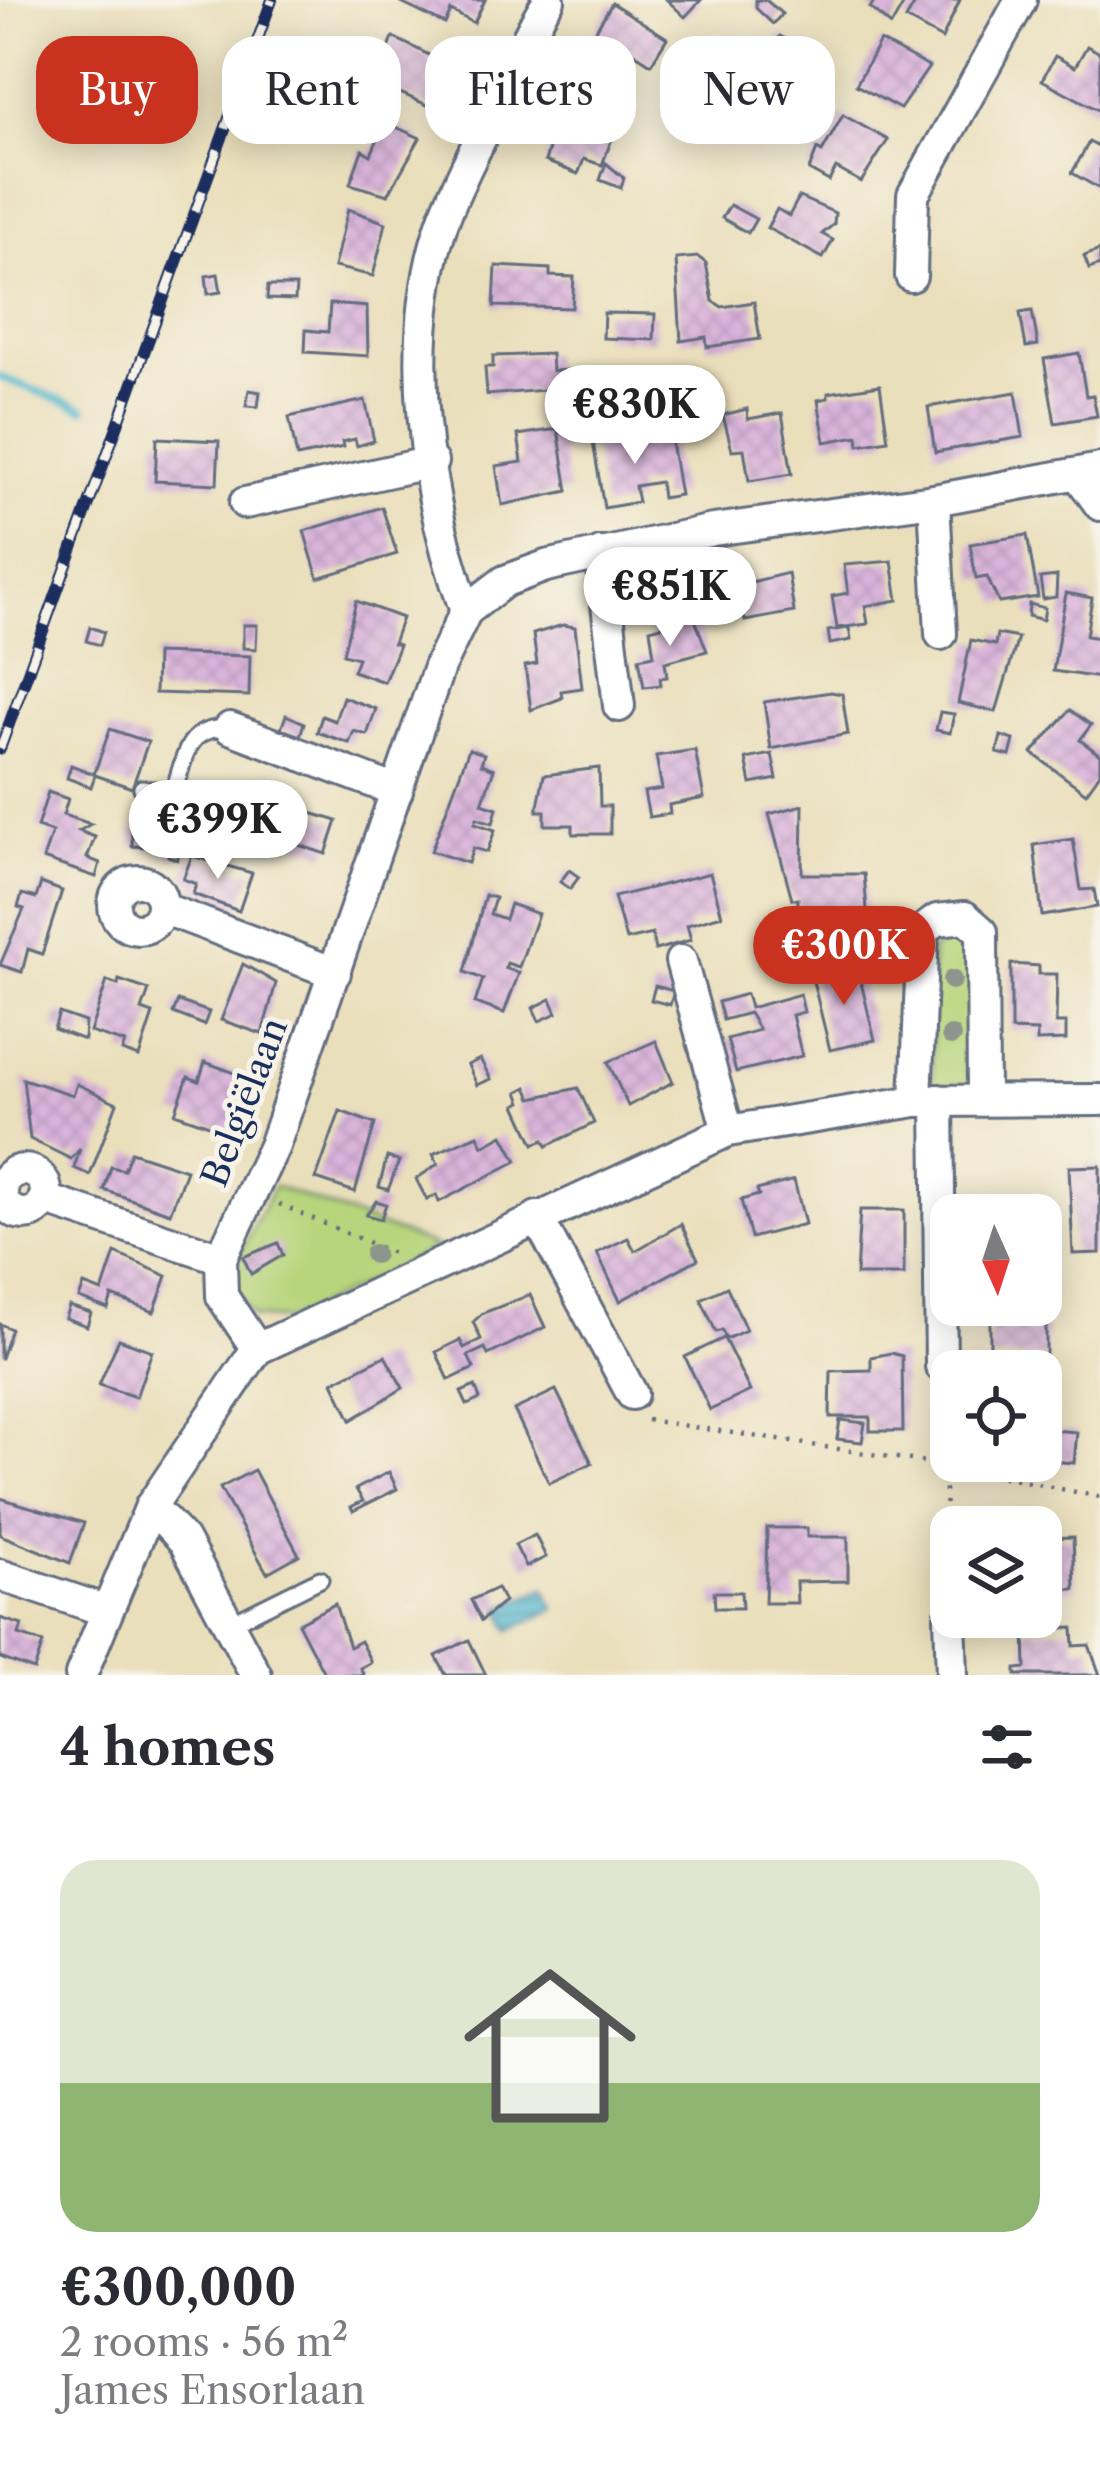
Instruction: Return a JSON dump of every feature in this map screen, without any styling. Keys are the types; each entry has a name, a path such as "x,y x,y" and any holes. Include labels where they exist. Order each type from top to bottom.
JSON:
{"street":[{"path":"549,0 442,222 425,289 421,375 432,462 452,572 466,611 511,579 601,553 713,530 934,500 1090,472 1100,505"},
{"path":"911,276 913,195 1021,0"},
{"path":"244,503 432,462"},
{"path":"934,500 941,634"},
{"path":"601,553 619,706"},
{"name":"Belgiëlaan","path":"220,1258 252,1195 335,973 439,668 466,611"},
{"path":"230,728 397,791"},
{"path":"162,908 335,973"},
{"path":"940,1350 923,930 937,920 965,917 982,932 983,1098"},
{"path":"681,961 728,1131"},
{"path":"81,1675 104,1610 151,1506 197,1431 268,1343 728,1131 927,1100 1100,1100"},
{"path":"44,1199 220,1258 222,1296 268,1343"},
{"path":"538,1217 632,1394"},
{"path":"151,1506 184,1541 256,1675"},
{"path":"0,1575 104,1610"},
{"path":"951,1638 952,1675"}],"lane":[{"path":"142,788 173,793 194,737 205,728 230,728"},
{"path":"229,1624 320,1579"}],"path":[{"path":"252,1195 426,1271"},
{"path":"632,1394 648,1422 930,1463"},
{"path":"1027,1482 1100,1497"}],"green space":[{"path":"965,941 975,952 972,1090 937,1089 932,1082 931,950 945,942"},
{"path":"274,1186 437,1247 290,1320 253,1317 232,1285 234,1264"}],"water":[{"path":"545,1588 555,1609 510,1630 500,1609"}],"building":[{"path":"395,0 485,0 474,23 451,11 445,24"},
{"path":"667,0 701,0 685,17"},
{"path":"756,0 766,0 782,14 773,24 756,8"},
{"path":"875,0 906,0 891,26 870,8"},
{"path":"917,0 960,0 942,39 906,19"},
{"path":"612,3 664,36 651,64 636,54 636,36 592,36"},
{"path":"401,41 425,53 425,104 401,93"},
{"path":"880,41 929,67 900,109 856,85"},
{"path":"1087,46 1100,53 1100,111 1042,80 1055,56 1075,67"},
{"path":"843,115 888,140 861,182 836,168 829,181 809,170 817,149 822,152 827,144 835,144 835,129"},
{"path":"401,129 420,138 388,195 350,184 362,150 371,155 376,144 401,144"},
{"path":"1089,142 1100,148 1100,189 1072,173"},
{"path":"550,144 610,144 602,165 584,159 578,174 545,161"},
{"path":"606,163 624,178 621,188 600,180"},
{"path":"799,197 835,213 834,224 822,234 833,240 823,258 767,228 777,209 789,216"},
{"path":"730,205 756,219 748,233 722,218"},
{"path":"348,209 386,223 373,276 334,267"},
{"path":"1100,250 1100,265 1089,269 1084,256"},
{"path":"698,257 706,263 713,301 722,307 754,302 760,339 707,347 706,337 681,341 676,259"},
{"path":"496,266 550,269 550,276 574,277 572,308 494,306"},
{"path":"218,274 221,292 208,294 206,276"},
{"path":"268,286 296,286 295,300 267,299"},
{"path":"330,304 367,307 368,356 305,352 306,330 328,332"},
{"path":"1032,311 1038,345 1026,347 1020,313"},
{"path":"604,313 655,314 654,340 603,338"},
{"path":"1079,353 1086,396 1093,395 1097,416 1055,423 1044,359"},
{"path":"551,354 552,371 568,370 569,388 487,395 485,367 493,367 493,356"},
{"path":"880,385 888,440 859,445 858,436 825,442 818,400 828,398 828,393"},
{"path":"249,390 260,392 258,407 246,406"},
{"path":"1016,392 1023,437 935,452 928,407"},
{"path":"365,400 374,441 357,446 355,439 342,442 343,447 297,457 289,417"},
{"path":"747,409 748,419 782,413 792,474 749,481 744,449 732,450 723,415"},
{"path":"558,429 568,491 502,505 496,466 522,462 518,435"},
{"path":"669,430 680,495 662,498 660,482 635,486 638,502 604,508 593,442"},
{"path":"157,438 219,441 217,484 155,481"},
{"path":"382,507 397,554 318,578 304,531"},
{"path":"1027,535 1038,597 999,603 987,577 976,579 970,544"},
{"path":"892,561 898,600 865,606 868,624 837,628 832,596 848,593 844,565"},
{"path":"788,573 794,612 745,621 739,585"},
{"path":"1057,576 1056,597 1043,599 1040,578"},
{"path":"1066,593 1092,598 1086,636 1100,638 1100,678 1053,671"},
{"path":"356,601 402,618 393,643 399,645 384,682 353,671 358,658 343,654"},
{"path":"1029,604 1045,608 1043,620 1028,616"},
{"path":"694,617 707,651 665,662 667,677 660,678 661,685 644,687 639,658 654,655 650,629"},
{"path":"243,625 257,625 256,649 243,648"},
{"path":"563,625 575,627 582,688 561,691 562,698 531,710 525,666 537,664 533,634"},
{"path":"90,627 104,632 100,645 86,641"},
{"path":"849,628 851,640 830,644 828,631"},
{"path":"997,634 1018,638 996,712 958,703 971,640 995,645"},
{"path":"156,653 250,656 249,696 155,693"},
{"path":"842,694 848,734 771,749 764,702"},
{"path":"343,697 376,709 367,735 354,731 349,743 317,732 322,716 335,721"},
{"path":"1070,710 1091,725 1080,740 1100,755 1100,773 1086,793 1032,753"},
{"path":"940,712 954,714 950,733 936,730"},
{"path":"286,715 304,723 300,736 281,729"},
{"path":"110,729 148,742 132,788 95,775 91,787 67,778 71,765 94,774"},
{"path":"1001,736 1014,740 1010,756 997,753"},
{"path":"469,749 484,754 481,764 494,769 482,803 497,808 493,823 477,818 475,823 495,830 487,852 473,848 468,863 431,851"},
{"path":"695,750 704,798 669,805 670,814 649,817 644,792 662,789 656,756"},
{"path":"772,754 777,779 751,784 746,759"},
{"path":"599,768 600,806 610,806 610,834 573,834 573,825 545,825 545,811 537,811 544,775"},
{"path":"48,792 68,799 63,815 91,824 79,831 95,837 87,858 100,863 96,877 43,859 52,832 37,827"},
{"path":"207,797 208,812 197,813 196,798"},
{"path":"273,801 337,821 326,854 262,833"},
{"path":"803,805 802,874 864,874 868,922 797,923 798,899 792,899 769,814"},
{"path":"179,825 195,830 187,854 179,852 177,860 168,856"},
{"path":"132,830 169,832 168,848 132,846"},
{"path":"1073,839 1081,890 1094,889 1097,907 1042,916 1034,845"},
{"path":"192,856 252,873 239,911 193,894 196,884 183,879"},
{"path":"569,870 579,877 570,889 560,882"},
{"path":"710,873 722,915 687,925 691,940 655,950 652,934 626,940 614,897"},
{"path":"41,883 62,891 42,954 28,949 22,972 0,965 24,909 18,907 22,894 36,898"},
{"path":"485,895 495,898 490,914 505,919 510,904 538,914 519,967 507,963 505,968 519,973 504,1013 475,1003 483,979 465,972"},
{"path":"799,939 804,955 792,958 787,942"},
{"path":"243,964 276,983 262,1034 221,1020"},
{"path":"1011,964 1039,966 1039,974 1057,974 1056,1023 1066,1023 1066,1040 1037,1041 1037,1031 1011,1030"},
{"path":"857,966 875,1040 830,1050 812,977"},
{"path":"119,980 149,990 142,1010 153,1014 139,1057 122,1051 125,1043 90,1032 107,981 118,985"},
{"path":"655,986 674,991 670,1005 651,1000"},
{"path":"746,994 750,1008 800,994 804,1012 792,1015 802,1056 736,1072 727,1039 759,1030 749,1013 723,1020 718,1002"},
{"path":"551,999 557,1013 539,1021 533,1008"},
{"path":"178,1001 209,1012 204,1025 173,1013"},
{"path":"59,1013 85,1022 84,1040 54,1029"},
{"path":"656,1041 673,1082 628,1106 608,1062"},
{"path":"480,1059 491,1079 477,1085 468,1065"},
{"path":"205,1062 246,1077 229,1132 175,1113 188,1077 199,1081"},
{"path":"23,1079 73,1095 77,1084 117,1103 90,1175 74,1168 80,1149 71,1159 30,1139"},
{"path":"527,1087 532,1098 578,1088 594,1123 547,1146 544,1140 534,1144 516,1105 522,1102 518,1092"},
{"path":"340,1111 375,1124 355,1192 316,1179"},
{"path":"478,1135 483,1146 503,1135 517,1161 439,1202 436,1195 427,1200 416,1179 438,1164 433,1154"},
{"path":"131,1152 186,1170 170,1213 104,1190 111,1167 124,1170"},
{"path":"387,1157 399,1161 388,1190 379,1187"},
{"path":"1100,1166 1100,1253 1073,1254 1069,1167"},
{"path":"794,1180 805,1224 751,1238 741,1200 759,1195 757,1190"},
{"path":"376,1201 386,1204 381,1219 366,1215"},
{"path":"860,1210 904,1210 904,1275 856,1275"},
{"path":"681,1224 698,1259 620,1301 597,1253 628,1238 635,1251"},
{"path":"278,1243 283,1255 251,1274 243,1257"},
{"path":"115,1253 167,1276 154,1312 112,1296 108,1309 79,1298 84,1285 102,1292"},
{"path":"727,1287 746,1330 726,1339 722,1330 716,1332 701,1299"},
{"path":"530,1295 545,1327 488,1355 485,1348 468,1356 474,1368 449,1380 436,1352 460,1340 464,1348 481,1339 473,1322 483,1313"},
{"path":"69,1306 91,1313 87,1326 65,1318"},
{"path":"0,1324 11,1329 1,1358 0,1358"},
{"path":"990,1326 1046,1326 1046,1350 990,1350"},
{"path":"724,1338 750,1391 710,1410 685,1357"},
{"path":"119,1339 152,1351 136,1397 99,1385"},
{"path":"385,1356 403,1388 351,1420 333,1382"},
{"path":"902,1356 903,1431 870,1431 870,1417 830,1417 831,1371 871,1370 871,1357"},
{"path":"475,1386 480,1399 467,1405 461,1392"},
{"path":"556,1390 592,1463 549,1483 514,1410"},
{"path":"840,1420 865,1423 862,1442 837,1439"},
{"path":"1062,1431 1077,1432 1074,1463 1062,1462"},
{"path":"254,1470 299,1555 267,1573 220,1488"},
{"path":"389,1472 397,1489 353,1511 351,1507 363,1501 356,1489"},
{"path":"0,1498 84,1523 70,1563 0,1535"},
{"path":"767,1528 807,1528 807,1537 848,1537 848,1581 796,1582 797,1603 765,1603"},
{"path":"535,1535 546,1557 526,1567 515,1545"},
{"path":"1062,1537 1073,1537 1075,1589 1062,1589"},
{"path":"497,1588 504,1602 481,1621 471,1600"},
{"path":"714,1592 741,1592 742,1608 715,1608"},
{"path":"335,1604 349,1647 360,1641 371,1662 360,1668 364,1675 325,1675 298,1623"},
{"path":"0,1618 22,1625 19,1635 43,1643 34,1670 0,1658"},
{"path":"1062,1628 1073,1628 1074,1646 1089,1645 1100,1675 1016,1675 1016,1669 1026,1668 1025,1638 1062,1638"},
{"path":"469,1640 486,1675 446,1675 436,1656"}],"waterway":[{"path":"0,377 84,409"}],"railway":[{"path":"0,749 272,0"}]}
